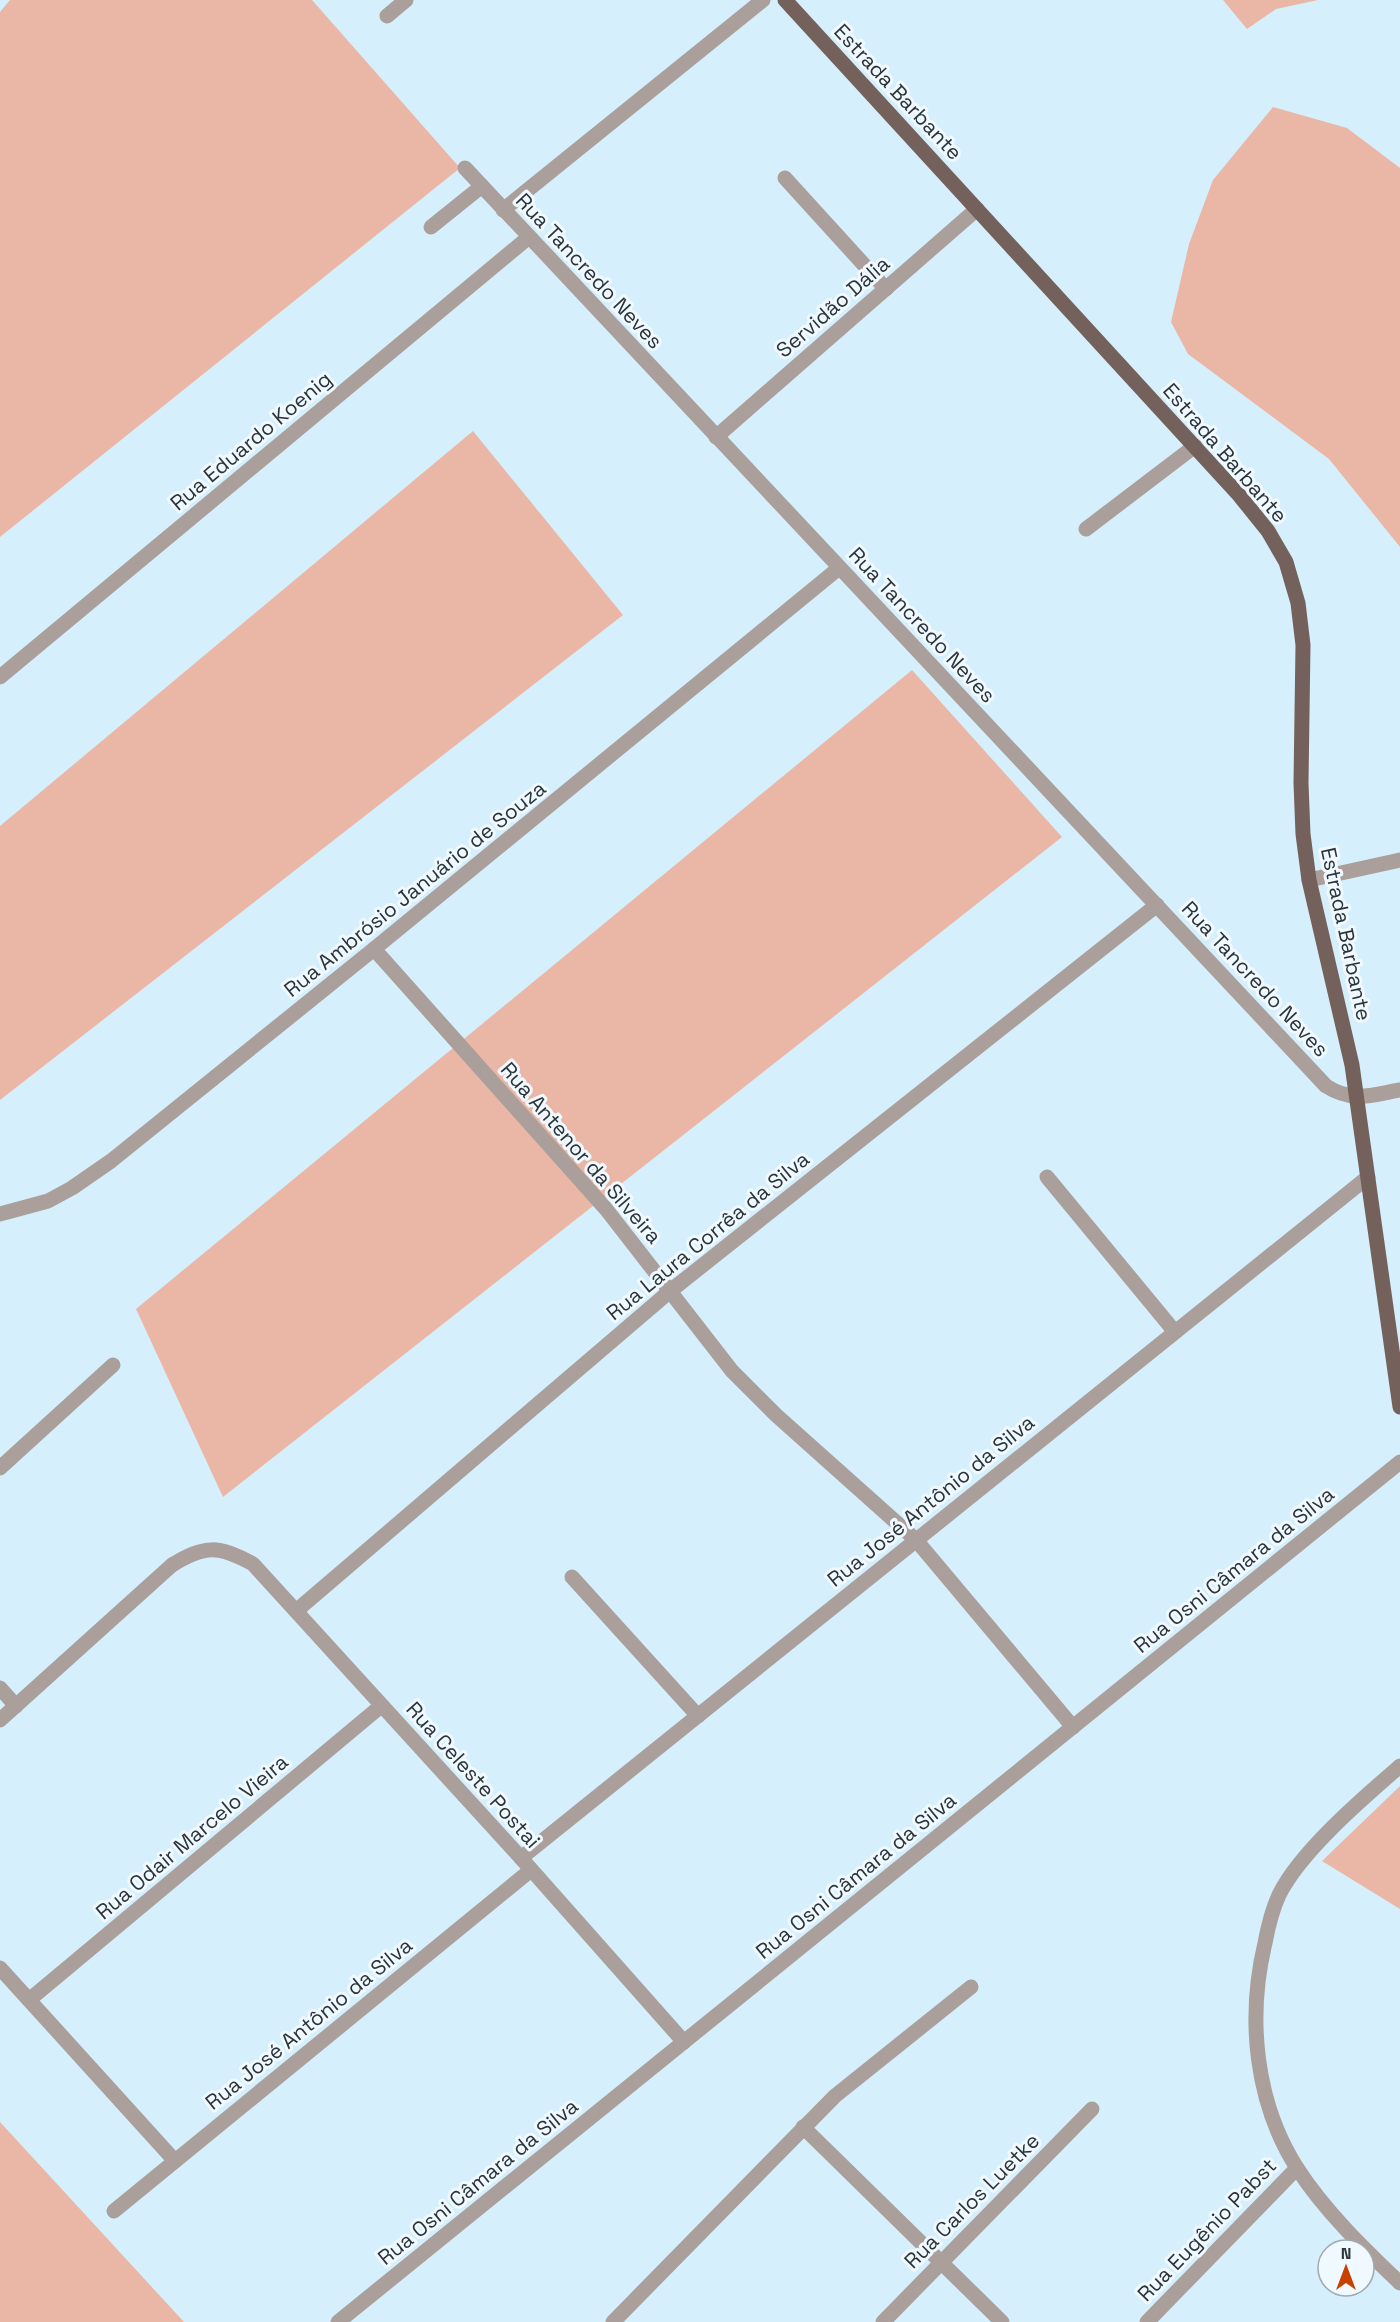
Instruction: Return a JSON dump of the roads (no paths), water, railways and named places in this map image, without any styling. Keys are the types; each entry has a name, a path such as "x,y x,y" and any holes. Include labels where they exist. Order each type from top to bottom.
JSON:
{"main road":[{"name":"Estrada Barbante","path":"785,0 1239,495 1268,531 1286,562 1298,603 1303,645 1301,783 1303,834 1309,880 1346,1033 1400,1407"}],"street":[{"path":"387,16 406,0"},
{"path":"503,210 763,0"},
{"name":"Rua Tancredo Neves","path":"465,168 1326,1086 1339,1093 1357,1098"},
{"path":"785,178 886,289"},
{"path":"431,227 482,186"},
{"name":"Servidão Dália","path":"716,437 977,209"},
{"name":"Rua Eduardo Koenig","path":"0,677 529,237"},
{"path":"1086,529 1195,446"},
{"name":"Rua Ambrósio Januário de Souza","path":"0,1214 48,1201 102,1167 375,950 839,568"},
{"path":"1309,880 1400,860"},
{"name":"Rua Laura Corrêa da Silva","path":"296,1611 669,1292 1156,905"},
{"name":"Rua Antenor da Silveira","path":"375,950 606,1209 732,1371 754,1394 916,1540 1073,1727"},
{"path":"1357,1098 1400,1090"},
{"path":"1047,1177 1175,1332"},
{"name":"Rua José Antônio da Silva","path":"521,1858 1368,1177"},
{"path":"0,1468 113,1365"},
{"name":"Rua Osni Câmara da Silva","path":"338,2322 1400,1462"},
{"name":"Rua Celeste Postai","path":"16,1706 172,1565 193,1552 220,1549 253,1564 521,1858 684,2042"},
{"path":"572,1577 698,1716"},
{"path":"0,1688 16,1706 0,1720"},
{"name":"Rua Odair Marcelo Vieira","path":"28,2000 381,1706"},
{"path":"1400,1766 1304,1859 1279,1895 1261,1958 1255,2007 1258,2056 1271,2110 1297,2168 1342,2225 1400,2283"},
{"name":"Rua José Antônio da Silva","path":"114,2211 531,1870"},
{"path":"0,1968 174,2161"},
{"path":"613,2322 803,2127 864,2070 971,1987"},
{"name":"Rua Carlos Luetke","path":"883,2322 1092,2109"},
{"path":"803,2127 1002,2322"},
{"name":"Rua Eugênio Pabst","path":"1147,2322 1297,2168"}]}
